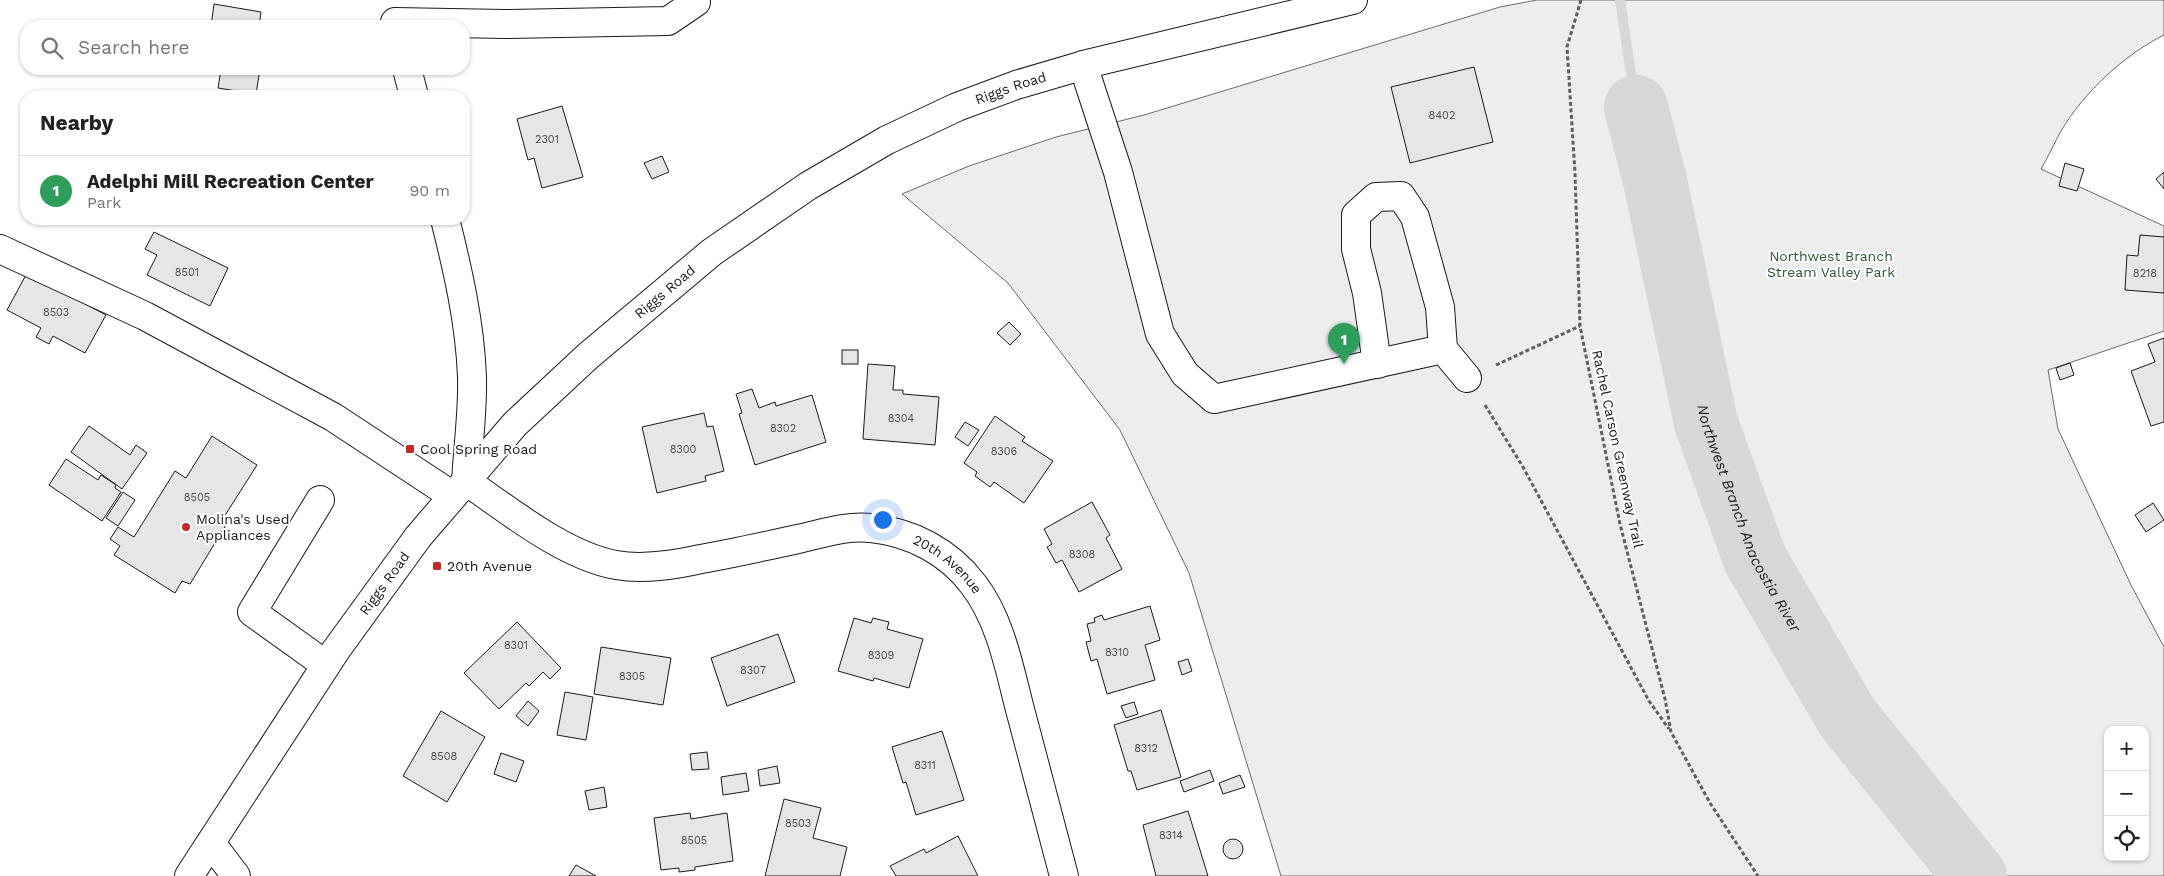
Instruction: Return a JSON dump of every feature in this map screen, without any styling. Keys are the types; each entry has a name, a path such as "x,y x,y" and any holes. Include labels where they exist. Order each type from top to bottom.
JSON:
{"main road":[{"path":"470,22 504,24 668,21 696,2 696,0"},
{"name":"Riggs Road","path":"189,876 326,665 418,537 459,488 515,424 588,356 712,252 808,186 888,140 957,107 1016,85 1083,65 1353,0"},
{"path":"393,16 448,20"},
{"path":"1083,65 1118,172 1160,334 1185,374 1214,399 1443,349"},
{"path":"409,75 412,90"},
{"path":"1377,364 1368,293 1356,249 1356,215 1376,197 1401,196 1415,217 1440,307 1443,349 1467,378"},
{"path":"446,225 468,328 472,378 459,488"},
{"name":"20th Avenue","path":"0,249 144,316 591,558 617,565 666,566 834,531 869,527 903,534 924,543 951,560 974,585 991,614 1004,651 1064,876"},
{"path":"320,500 252,612 326,665"},
{"path":"210,843 236,876"}],"path":[{"name":"Rachel Carson Greenway Trail","path":"1580,0 1567,47 1575,173 1580,326 1620,524 1665,699 1671,732 1710,803 1758,876"},
{"path":"1580,326 1467,378 1523,467 1649,701 1671,732"}],"green space":[{"name":"Northwest Branch Stream Valley Park","path":"1537,0 2164,0 2164,35 2149,43 2120,64 2081,102 2061,131 2041,169 2164,226 2164,331 2048,370 2058,429 2131,585 2164,647 2164,876 1281,876 1189,573 1120,430 1008,283 902,194 969,166 1056,137 1144,115 1500,7"}],"building":[{"path":"214,4 261,12 260,20 212,20"},
{"path":"1474,67 1493,142 1410,163 1391,87"},
{"path":"220,75 259,75 257,90 218,88"},
{"path":"562,106 583,177 542,188 534,158 528,160 517,119"},
{"path":"662,156 669,172 652,179 644,163"},
{"path":"2065,163 2084,169 2077,191 2059,186"},
{"path":"2164,172 2164,189 2156,179"},
{"path":"154,232 228,268 210,306 147,275 157,255 145,249"},
{"path":"2140,235 2164,237 2164,293 2125,290 2127,255 2138,256"},
{"path":"27,273 106,315 85,353 53,336 49,344 36,337 41,328 7,310"},
{"path":"1009,322 1021,334 1010,345 997,333"},
{"path":"2164,338 2164,422 2151,426 2131,371 2155,362 2148,344"},
{"path":"842,350 858,350 858,364 842,364"},
{"path":"2070,363 2074,375 2060,380 2056,368"},
{"path":"868,364 895,366 893,390 903,390 903,394 939,397 935,445 863,439"},
{"path":"752,389 759,408 775,402 776,406 812,395 826,442 755,465 739,414 742,413 736,394"},
{"path":"704,413 707,427 713,426 724,471 705,476 706,481 657,493 642,427"},
{"path":"995,416 1025,437 1022,441 1053,461 1024,503 994,482 990,487 975,476 977,472 964,463"},
{"path":"965,422 979,430 968,446 955,437"},
{"path":"89,426 130,455 136,445 147,453 122,489 71,452"},
{"path":"212,436 257,465 224,517 229,520 190,584 182,581 175,593 114,555 120,546 110,539 118,527 134,537 175,471 186,478"},
{"path":"66,459 98,480 101,475 116,485 115,488 121,492 102,521 49,485"},
{"path":"123,492 135,500 118,526 106,518"},
{"path":"1092,502 1110,535 1106,538 1122,569 1079,592 1062,560 1056,563 1047,547 1052,544 1044,529"},
{"path":"2153,503 2164,520 2146,532 2135,515"},
{"path":"1150,606 1160,640 1145,645 1155,680 1107,694 1097,659 1091,661 1086,642 1091,641 1087,624 1095,622 1094,618 1102,615 1104,620"},
{"path":"854,618 871,623 873,618 889,622 887,629 923,639 909,688 874,678 873,681 838,671"},
{"path":"517,622 561,668 550,679 543,672 529,686 526,683 499,709 464,673"},
{"path":"778,634 795,682 727,706 711,658"},
{"path":"601,647 671,658 663,705 594,694"},
{"path":"1188,659 1192,671 1182,675 1178,662"},
{"path":"565,692 593,697 586,740 557,735"},
{"path":"528,701 539,711 528,726 516,716"},
{"path":"1134,702 1138,714 1126,718 1121,706"},
{"path":"1161,710 1181,777 1137,790 1131,771 1128,771 1114,725"},
{"path":"441,711 485,737 447,802 403,776"},
{"path":"942,731 964,800 916,815 906,782 903,783 892,747"},
{"path":"707,752 709,769 692,770 690,754"},
{"path":"501,753 524,761 516,782 494,774"},
{"path":"777,766 780,783 760,786 758,770"},
{"path":"1210,770 1214,781 1184,792 1180,781"},
{"path":"746,773 749,791 723,795 721,777"},
{"path":"1240,775 1245,787 1223,794 1219,783"},
{"path":"604,787 607,807 589,810 585,791"},
{"path":"784,799 821,808 813,838 847,847 840,876 765,876"},
{"path":"1188,811 1208,876 1156,876 1143,825"},
{"path":"690,813 691,819 727,813 733,861 695,867 695,870 679,872 679,868 661,870 654,818"},
{"path":"958,836 978,876 896,876 890,866 924,849 926,853"},
{"path":"1229,839 1237,839 1243,845 1243,853 1237,859 1229,859 1223,853 1223,845"},
{"path":"576,865 596,876 569,876"}],"waterway":[{"path":"1620,0 1636,107"},
{"name":"Northwest Branch Anacostia River","path":"1636,107 1655,181 1706,423 1755,559 1847,717 1975,876"}],"place":[{"name":"Adelphi Mill Recreation Center","path":"1344,364"},
{"name":"Cool Spring Road","path":"410,449"},
{"name":"Molina's Used Appliances","path":"186,527"},
{"name":"20th Avenue","path":"437,566"}]}
